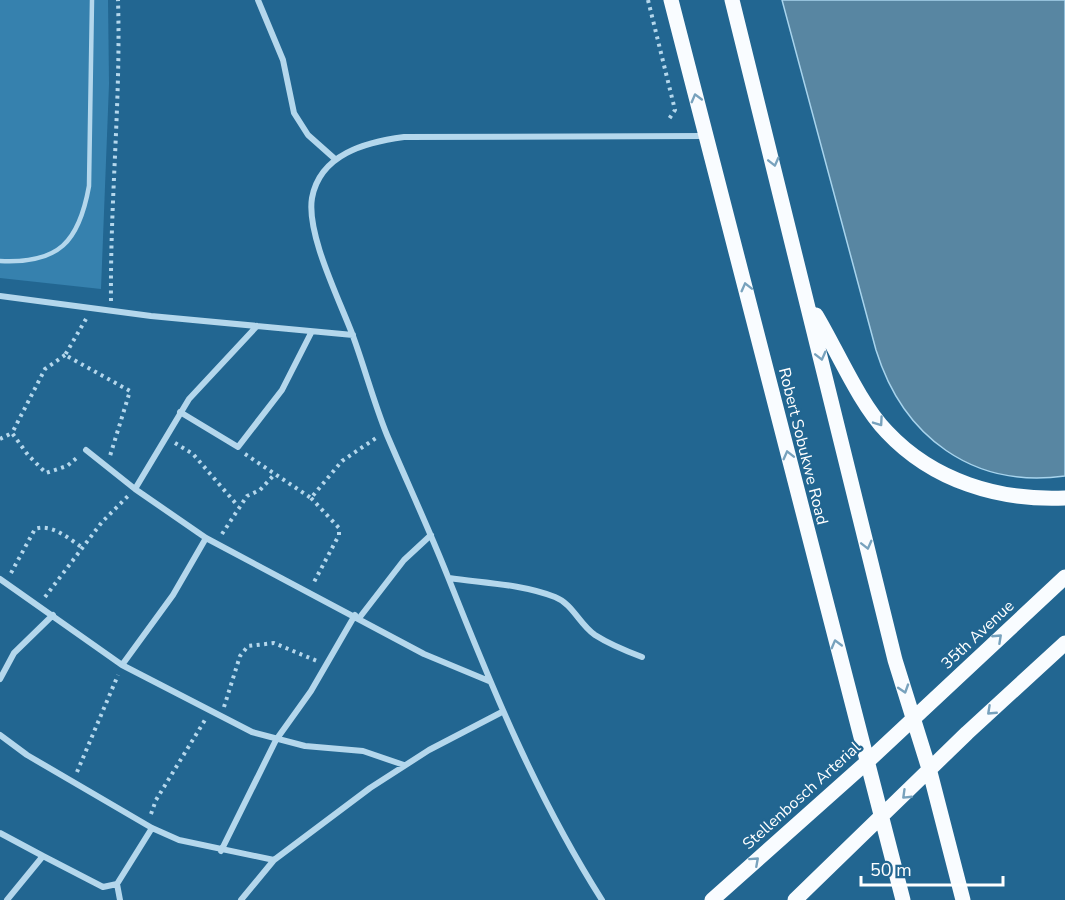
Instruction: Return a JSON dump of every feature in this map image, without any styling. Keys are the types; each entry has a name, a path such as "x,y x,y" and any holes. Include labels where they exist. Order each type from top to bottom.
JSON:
{"main road":[{"name":"Robert Sobukwe Road","path":"671,0 903,900"},
{"path":"732,0 895,660 930,772 963,900"},
{"path":"807,299 873,413 886,431 908,451 951,478 982,490 1011,497 1065,498"},
{"name":"35th Avenue","path":"913,717 1065,577"},
{"path":"795,900 882,819 967,733 1065,643"},
{"name":"Stellenbosch Arterial","path":"712,900 867,762 913,717"}],"street":[{"path":"258,0 283,60 294,113 308,135 335,159"},
{"path":"602,900 576,860 502,712 449,578 386,432 353,335 330,279 314,224 312,198 320,176 335,159 376,140 404,137 620,139 706,136"},
{"path":"0,296 311,333 353,335"},
{"path":"135,489 180,412 216,367 257,326"},
{"path":"180,412 238,447 282,390 311,333"},
{"path":"86,450 135,489 206,538 357,616 423,654 489,681"},
{"path":"222,850 276,741 327,666 357,616 404,560 431,536"},
{"path":"122,666 173,595 206,538"},
{"path":"449,578 527,590 555,597 568,605 580,621 595,634 642,657"},
{"path":"3,581 122,666 211,712 276,741 321,748 363,751 404,765"},
{"path":"0,679 14,653 53,615"},
{"path":"241,900 274,860 404,765 472,725 502,712"},
{"path":"0,735 71,782 152,828 178,840 274,860"},
{"path":"120,900 117,884 152,828"},
{"path":"0,833 103,887 117,884"},
{"path":"8,900 43,856"}],"lane":[{"path":"0,261 22,262 53,253 67,243 84,215 89,186 92,0"}],"path":[{"path":"111,310 111,251 118,98 118,0"},
{"path":"648,0 675,110 669,119"},
{"path":"0,439 12,432 45,369 65,355 92,308"},
{"path":"65,355 130,391 107,466"},
{"path":"12,432 28,455 46,473 68,466 86,450"},
{"path":"311,498 342,461 367,442 386,432"},
{"path":"167,433 175,444 193,454 238,506"},
{"path":"238,447 274,476 311,498 335,522 339,535 309,591"},
{"path":"217,542 238,506 274,476"},
{"path":"38,605 102,522 135,489"},
{"path":"3,581 35,529 40,527 56,530 83,548"},
{"path":"222,717 240,656 248,646 274,643 327,666"},
{"path":"71,782 86,754 122,666"},
{"path":"152,828 151,811 156,800 189,742 211,712"}],"shaded area":[{"path":"0,0 108,0 109,84 101,289 0,278"},
{"path":"782,0 1065,0 1065,476 1032,478 1000,474 972,465 946,450 923,432 904,408 888,381 876,350"}]}
